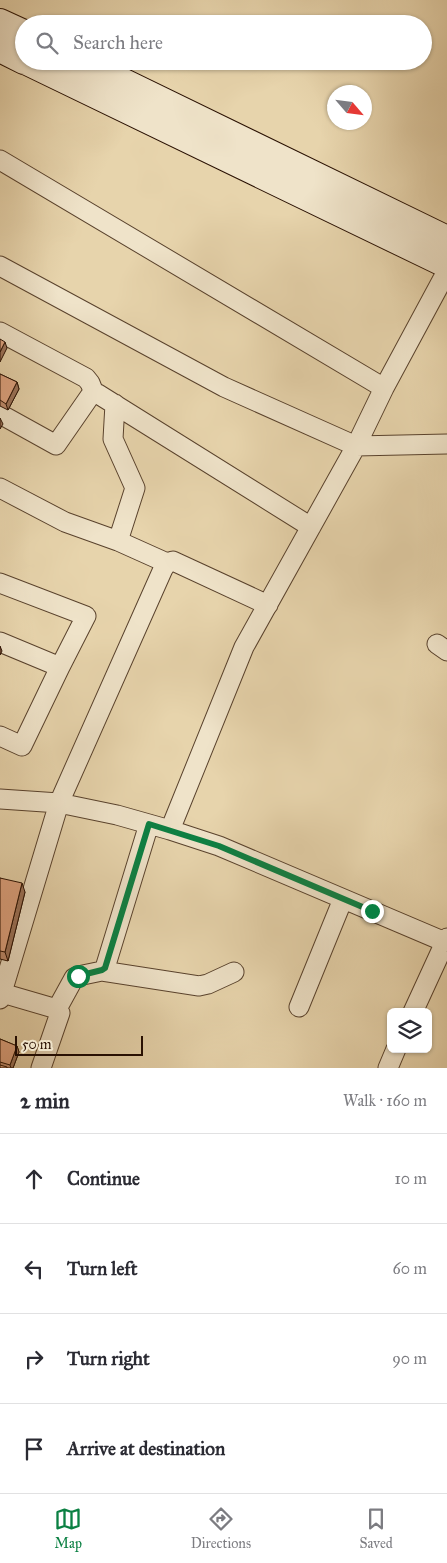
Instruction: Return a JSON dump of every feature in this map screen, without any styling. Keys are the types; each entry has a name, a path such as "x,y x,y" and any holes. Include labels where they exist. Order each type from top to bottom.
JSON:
{"main road":[{"path":"0,22 15,30"},
{"path":"0,49 15,56"},
{"path":"43,70 447,264"},
{"path":"100,70 447,239"}],"street":[{"path":"0,160 384,388"},
{"path":"0,266 224,387 356,446 447,444"},
{"path":"170,830 244,647 356,446 384,388 447,271"},
{"path":"0,332 86,378 94,393 115,404 311,527"},
{"path":"0,414 56,445 94,393"},
{"path":"115,404 113,438 135,488 118,541"},
{"path":"0,488 65,522 118,541 167,563 173,562 268,605"},
{"path":"41,1068 60,1013 57,1009 1,996 59,803 167,563"},
{"path":"0,583 86,616 22,746 0,736"},
{"path":"0,642 60,667"},
{"path":"0,799 59,803 170,830 219,846 343,899 446,940 415,1008"},
{"path":"102,970 106,964 149,824"},
{"path":"299,1007 343,899"},
{"path":"57,1009 74,978 102,970 199,986 234,972"},
{"path":"388,1068 394,1053"}],"building":[{"path":"0,339 5,342 0,352"},
{"path":"0,374 17,382 6,404 0,400"},
{"path":"0,878 22,883 5,952 0,951"},
{"path":"0,1039 17,1046 10,1065 0,1062"}],"route":[{"path":"78,976 105,968 149,824 219,846 372,911"}]}
